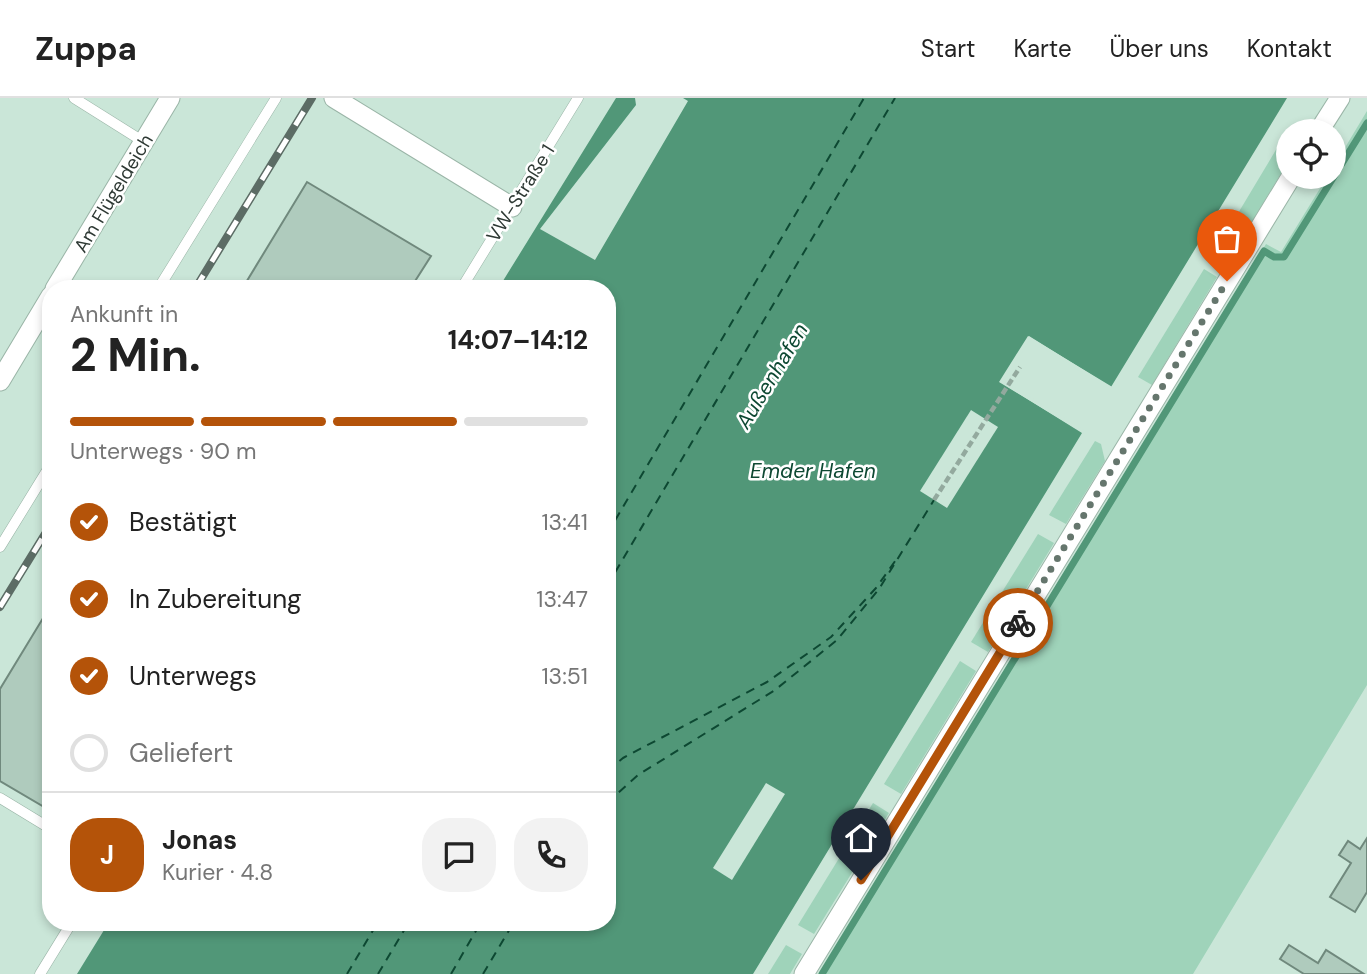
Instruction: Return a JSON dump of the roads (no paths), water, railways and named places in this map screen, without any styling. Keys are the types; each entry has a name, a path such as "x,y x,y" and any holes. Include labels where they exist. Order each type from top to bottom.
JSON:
{"street":[{"name":"Am Flügeldeich","path":"60,280 170,98"},
{"path":"334,98 512,207"},
{"path":"1327,119 1340,98"},
{"path":"804,974 1284,189"},
{"path":"0,381 42,311"}],"lane":[{"path":"74,98 144,142"},
{"path":"165,280 276,98"},
{"name":"VW-Straße 1","path":"467,280 578,98"},
{"path":"0,547 42,479"},
{"path":"0,798 42,824"},
{"path":"40,974 66,931"}],"water":[{"name":"Emder Hafen","path":"616,98 1287,98 1111,387 1029,336 1000,382 1082,433 753,974 77,974 103,931 616,931 616,280 504,280"}],"waterway":[{"path":"822,974 1264,251 1274,257 1284,257 1367,123"}],"railway":[{"path":"201,280 312,98"},
{"path":"0,607 42,539"}],"water label":[{"name":"Außenhafen","path":"772,376"}]}
